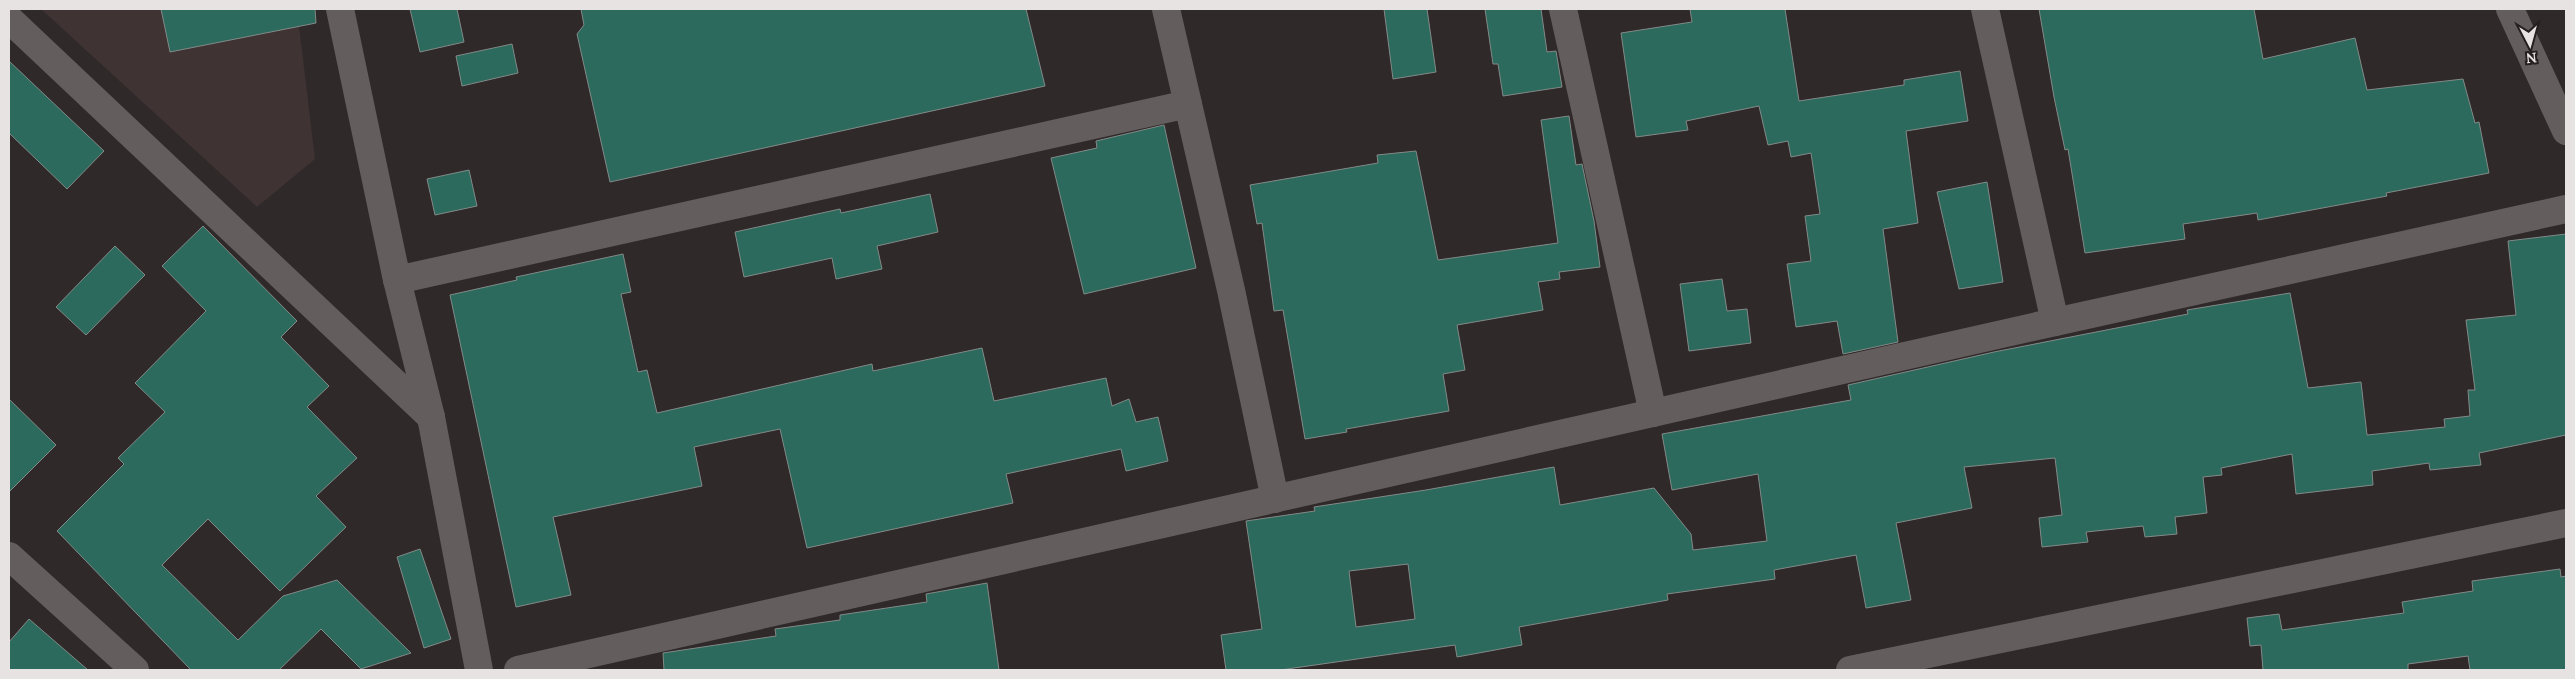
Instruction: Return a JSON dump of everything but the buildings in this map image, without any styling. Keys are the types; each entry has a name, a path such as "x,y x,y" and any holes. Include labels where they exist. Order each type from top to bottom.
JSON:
{"street":[{"path":"340,9 397,280 431,417 479,670"},
{"path":"1166,9 1231,290 1275,499"},
{"path":"1562,9 1653,413"},
{"path":"1985,9 2055,322"},
{"path":"2510,9 2566,131"},
{"path":"9,18 431,417"},
{"path":"397,280 1188,104"},
{"path":"518,670 2055,322 2566,209"},
{"path":"1850,670 2566,523"},
{"path":"9,556 134,670"}],"shaded area":[{"path":"41,9 297,9 315,159 257,207"}]}
